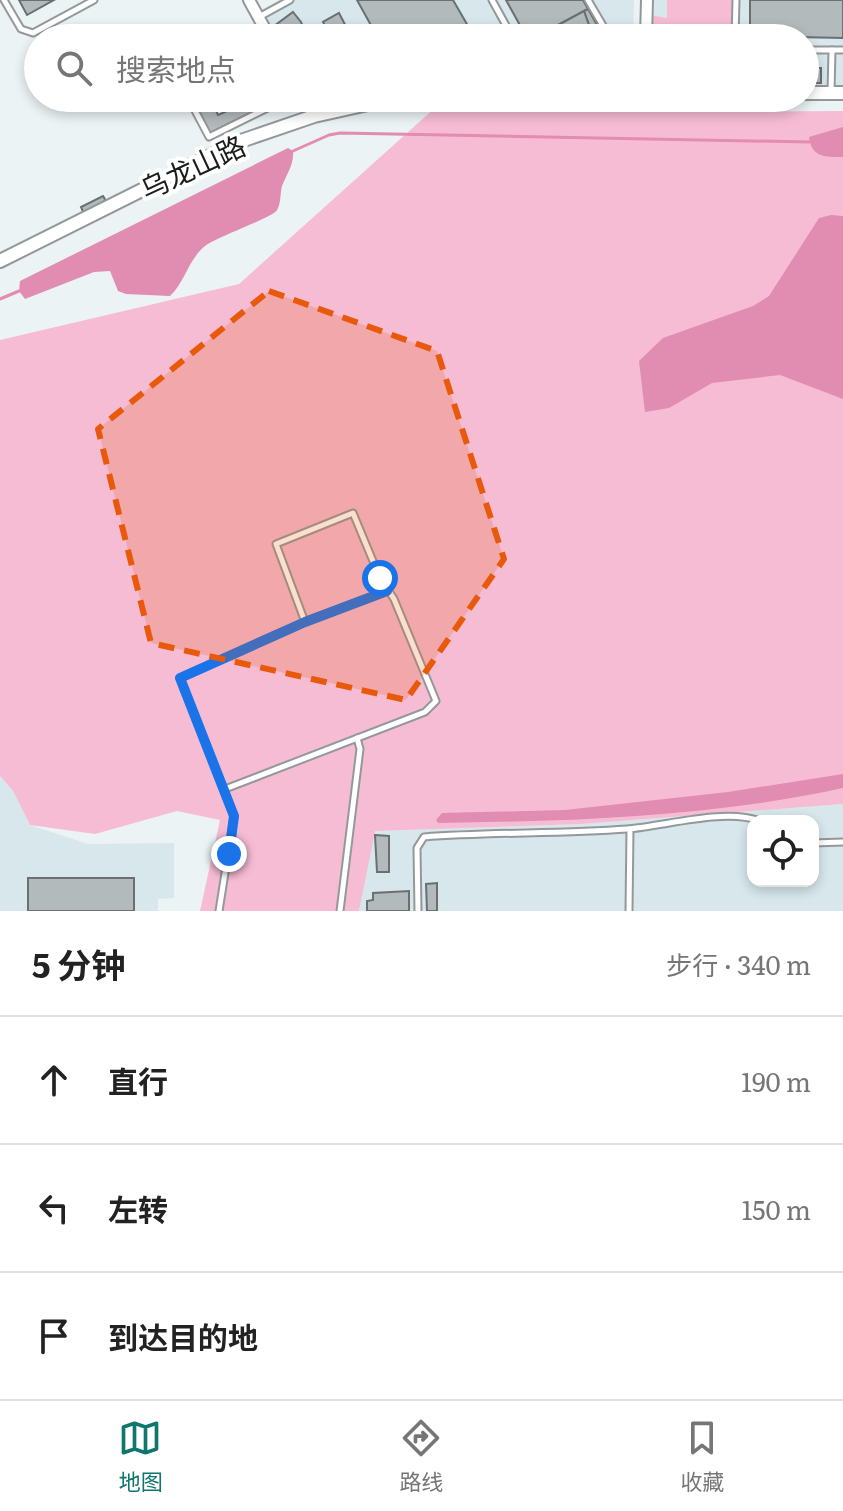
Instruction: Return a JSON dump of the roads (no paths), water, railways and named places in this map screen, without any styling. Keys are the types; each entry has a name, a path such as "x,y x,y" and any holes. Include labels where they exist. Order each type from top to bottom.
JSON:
{"street":[{"path":"249,0 262,24"},
{"path":"646,24 647,0"},
{"path":"312,112 314,116"},
{"name":"乌龙山路","path":"0,261 238,142 332,112"}],"lane":[{"path":"4,0 24,30"},
{"path":"50,24 94,0"},
{"path":"259,18 290,0"},
{"path":"492,0 505,24"},
{"path":"588,0 602,24"},
{"path":"735,24 736,0"},
{"path":"819,50 843,50"},
{"path":"832,50 837,93"},
{"path":"196,112 209,137 260,112"},
{"path":"225,789 425,712 436,701 394,599 387,591 353,513 276,544 305,622"},
{"path":"219,911 234,816 180,678 305,622 387,591"},
{"path":"340,911 360,749 357,738"},
{"path":"418,911 417,848 424,837 630,829 727,818 747,820"},
{"path":"629,911 630,829"},
{"path":"819,843 843,842"}],"waterway":[{"path":"293,151 340,133 809,142"},
{"path":"0,299 19,291"}]}
